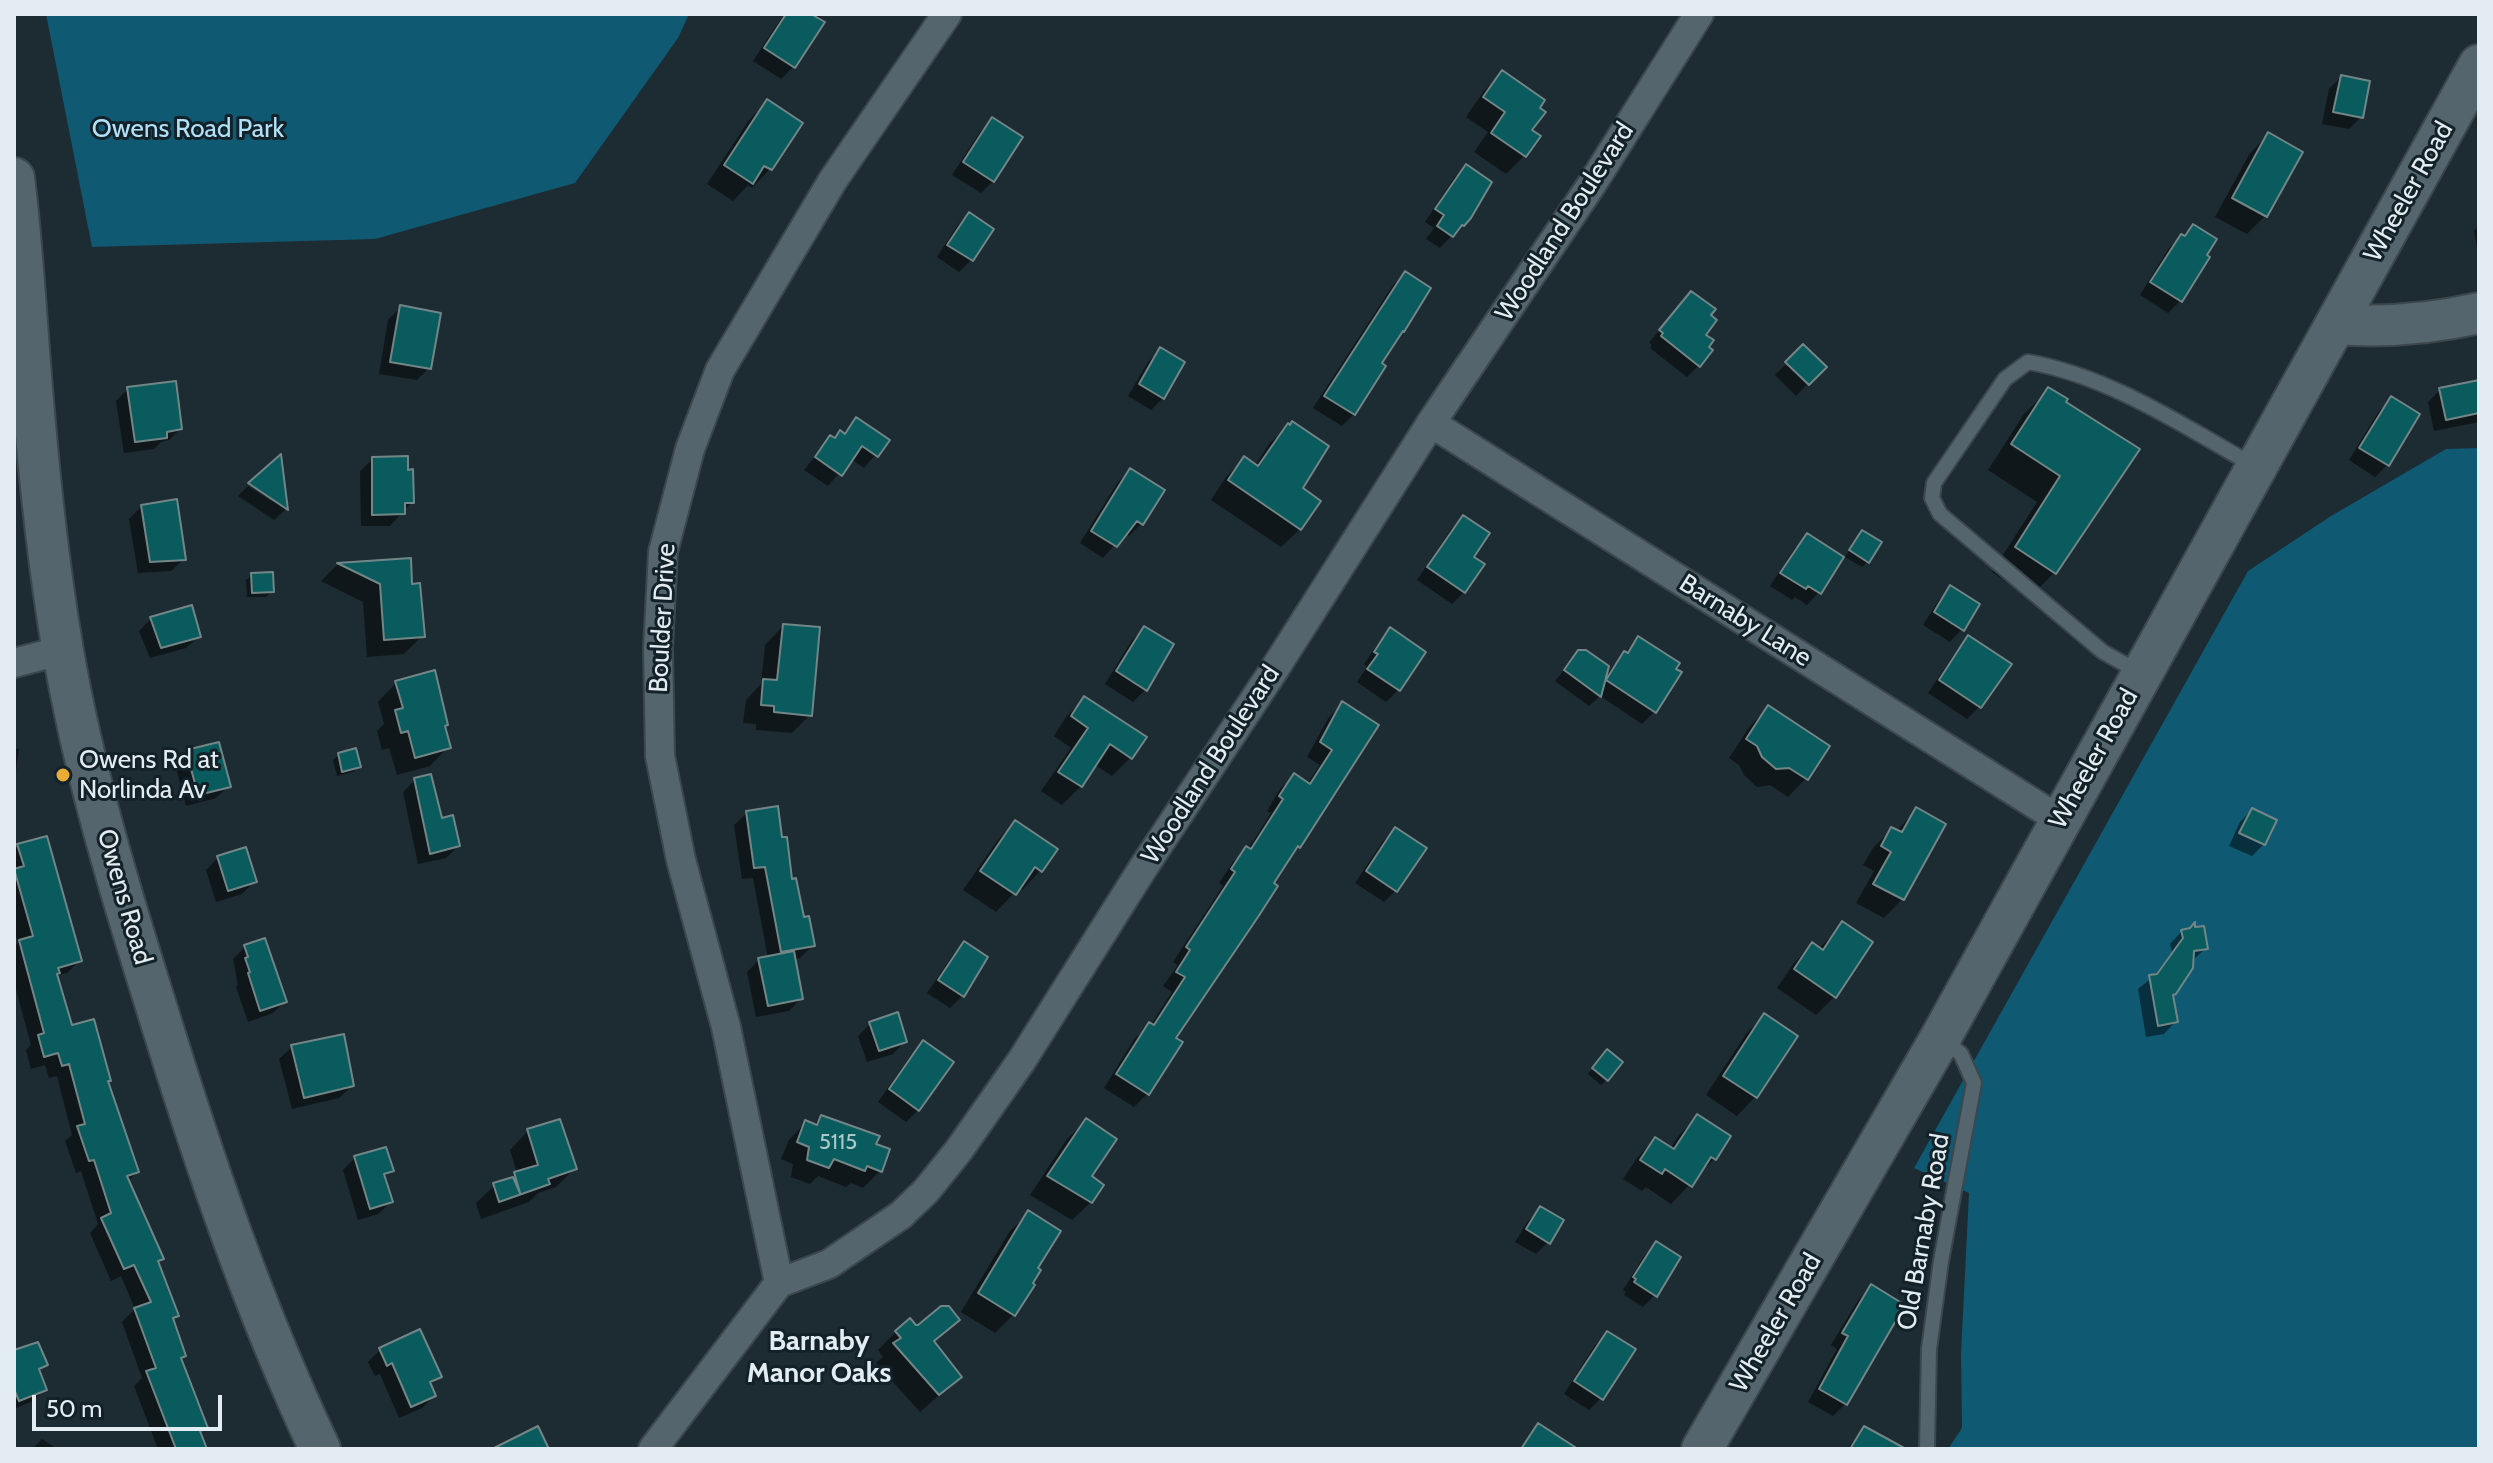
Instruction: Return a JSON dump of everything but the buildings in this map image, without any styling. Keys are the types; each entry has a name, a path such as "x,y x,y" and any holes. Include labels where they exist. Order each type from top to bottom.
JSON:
{"main road":[{"name":"Wheeler Road","path":"1702,1449 1941,1037 2479,65"},
{"name":"Owens Road","path":"14,178 45,522 63,650 97,807 179,1082 245,1274 290,1386 320,1449"},
{"path":"2336,324 2375,327 2424,324 2479,313"}],"street":[{"name":"Boulder Drive","path":"779,1283 726,1027 681,860 660,756 658,648 663,552 690,449 720,370 833,180 947,14"},
{"name":"Woodland Boulevard","path":"779,1283 829,1264 901,1215 926,1191 959,1150 1022,1060 1431,423 1592,184 1699,14"},
{"name":"Barnaby Lane","path":"1431,423 2060,820"},
{"path":"14,663 63,650"},
{"path":"653,1449 779,1283"}],"lane":[{"path":"2142,674 2103,652 1940,514 1932,498 1934,483 2005,379 2028,362 2052,366 2110,387 2257,468"},
{"name":"Old Barnaby Road","path":"1927,1449 1931,1335 1941,1261 1974,1083 1961,1054 1941,1037"}],"green space":[{"name":"Owens Road Park","path":"46,14 689,14 678,38 575,183 375,239 92,247"},
{"path":"2479,448 2479,1449 1948,1449 1962,1428 1961,1353 1969,1193 1914,1168 2248,571 2331,516 2446,449"}],"place":[{"name":"Owens Rd at Norlinda Av","path":"63,775"}],"district":[{"name":"Barnaby Manor Oaks","path":"819,1358"}]}
